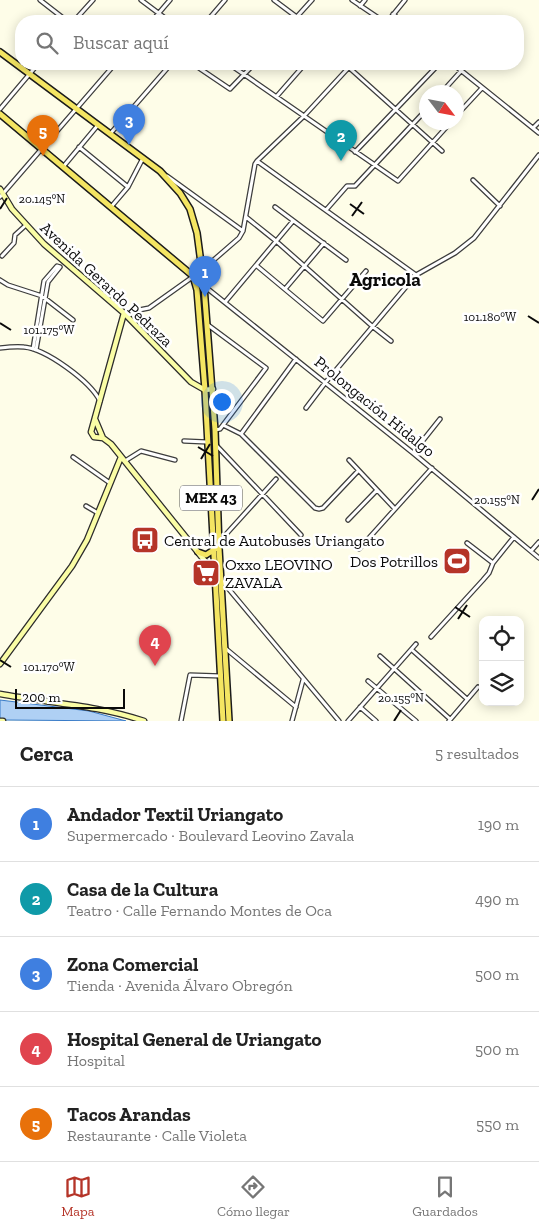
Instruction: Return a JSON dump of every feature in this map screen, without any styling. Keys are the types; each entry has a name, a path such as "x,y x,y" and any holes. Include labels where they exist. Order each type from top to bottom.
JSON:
{"main road":[{"name":"MEX 43","path":"0,52 15,63"},
{"name":"MEX 43","path":"24,70 160,171 180,193 190,209 197,233 208,333 215,430 217,546 214,571 229,721"},
{"path":"0,114 193,276"},
{"name":"MEX 43","path":"193,276 197,290 201,333 208,442 226,648 223,721"},
{"path":"201,333 208,333"},
{"path":"198,552 206,555 217,546"}],"street":[{"path":"40,0 59,15"},
{"path":"79,15 93,0"},
{"path":"141,0 159,14 170,0"},
{"path":"213,15 225,0"},
{"path":"274,0 294,15"},
{"path":"299,15 312,0"},
{"path":"352,0 374,15"},
{"path":"360,6 365,0"},
{"path":"393,14 405,0"},
{"path":"0,109 33,70"},
{"path":"1,196 110,70"},
{"path":"110,134 166,70"},
{"path":"202,70 230,89 248,70"},
{"path":"238,70 398,181 444,130"},
{"path":"277,96 300,70"},
{"path":"339,721 221,581 111,444 103,438 94,437 92,432 124,313 149,308 201,271 239,238 243,231 255,164 304,116 345,70"},
{"path":"354,70 442,151"},
{"path":"355,152 433,70"},
{"path":"449,85 462,71 539,133"},
{"path":"464,107 482,88"},
{"path":"326,210 348,186 355,186 419,118"},
{"path":"533,128 539,122"},
{"path":"63,167 98,125"},
{"path":"79,147 128,187"},
{"path":"306,408 372,326 416,276 464,247 478,234 539,154"},
{"path":"111,208 128,187 143,158"},
{"path":"257,161 416,276"},
{"path":"160,171 243,231"},
{"path":"473,180 500,206"},
{"name":"Avenida Gerardo Pedraza","path":"0,189 1,196 44,244 124,313 191,382 205,390"},
{"path":"275,207 346,260"},
{"path":"246,217 391,341"},
{"path":"226,301 293,221"},
{"path":"2,256 14,243 15,235 26,225"},
{"path":"285,289 324,244"},
{"path":"35,350 44,281 58,265 60,267 48,282 43,298"},
{"path":"256,266 322,321 366,271"},
{"name":"Prolongación Hidalgo","path":"193,276 432,468 539,558"},
{"path":"0,280 8,286 43,298 72,320"},
{"path":"207,325 266,368 220,429 215,430"},
{"path":"0,348 24,347 51,356 91,388 100,401"},
{"path":"241,434 296,359"},
{"path":"205,390 212,389"},
{"path":"96,419 103,438"},
{"path":"413,453 440,420"},
{"path":"223,425 241,434 315,508 323,508 358,471"},
{"path":"184,441 208,442"},
{"path":"215,444 301,535"},
{"path":"0,664 72,566 123,459 141,451 175,460"},
{"path":"73,457 110,484"},
{"path":"349,460 395,508"},
{"path":"359,549 432,468"},
{"path":"217,546 276,479"},
{"path":"348,520 377,490"},
{"path":"86,506 98,513"},
{"path":"431,637 489,573 493,562 514,537"},
{"path":"531,551 539,542"},
{"path":"467,543 493,562"},
{"path":"348,721 416,644"},
{"path":"226,648 296,707"},
{"path":"412,650 467,699"},
{"path":"380,656 450,720 478,687"},
{"path":"181,721 190,675 224,676"},
{"path":"292,721 303,679"},
{"path":"368,681 416,721"},
{"path":"0,694 77,704 144,721"},
{"path":"360,707 376,721"}],"green space":[{"path":"199,289 203,325 228,721 226,721"},
{"name":"Dos Potrillos","path":"454,550 468,562 460,572 446,559"}],"water":[{"path":"0,700 89,711 126,721 0,720"}],"place":[{"name":"Zona Comercial","path":"129,145"},
{"name":"Tacos Arandas","path":"43,156"},
{"name":"Casa de la Cultura","path":"341,161"},
{"name":"Andador Textil Uriangato","path":"205,297"},
{"name":"Central de Autobuses Uriangato","path":"145,540"},
{"name":"Dos Potrillos","path":"457,561"},
{"name":"Oxxo LEOVINO ZAVALA","path":"206,573"},
{"name":"Hospital General de Uriangato","path":"155,666"}],"district":[{"name":"Agricola","path":"385,279"}]}
